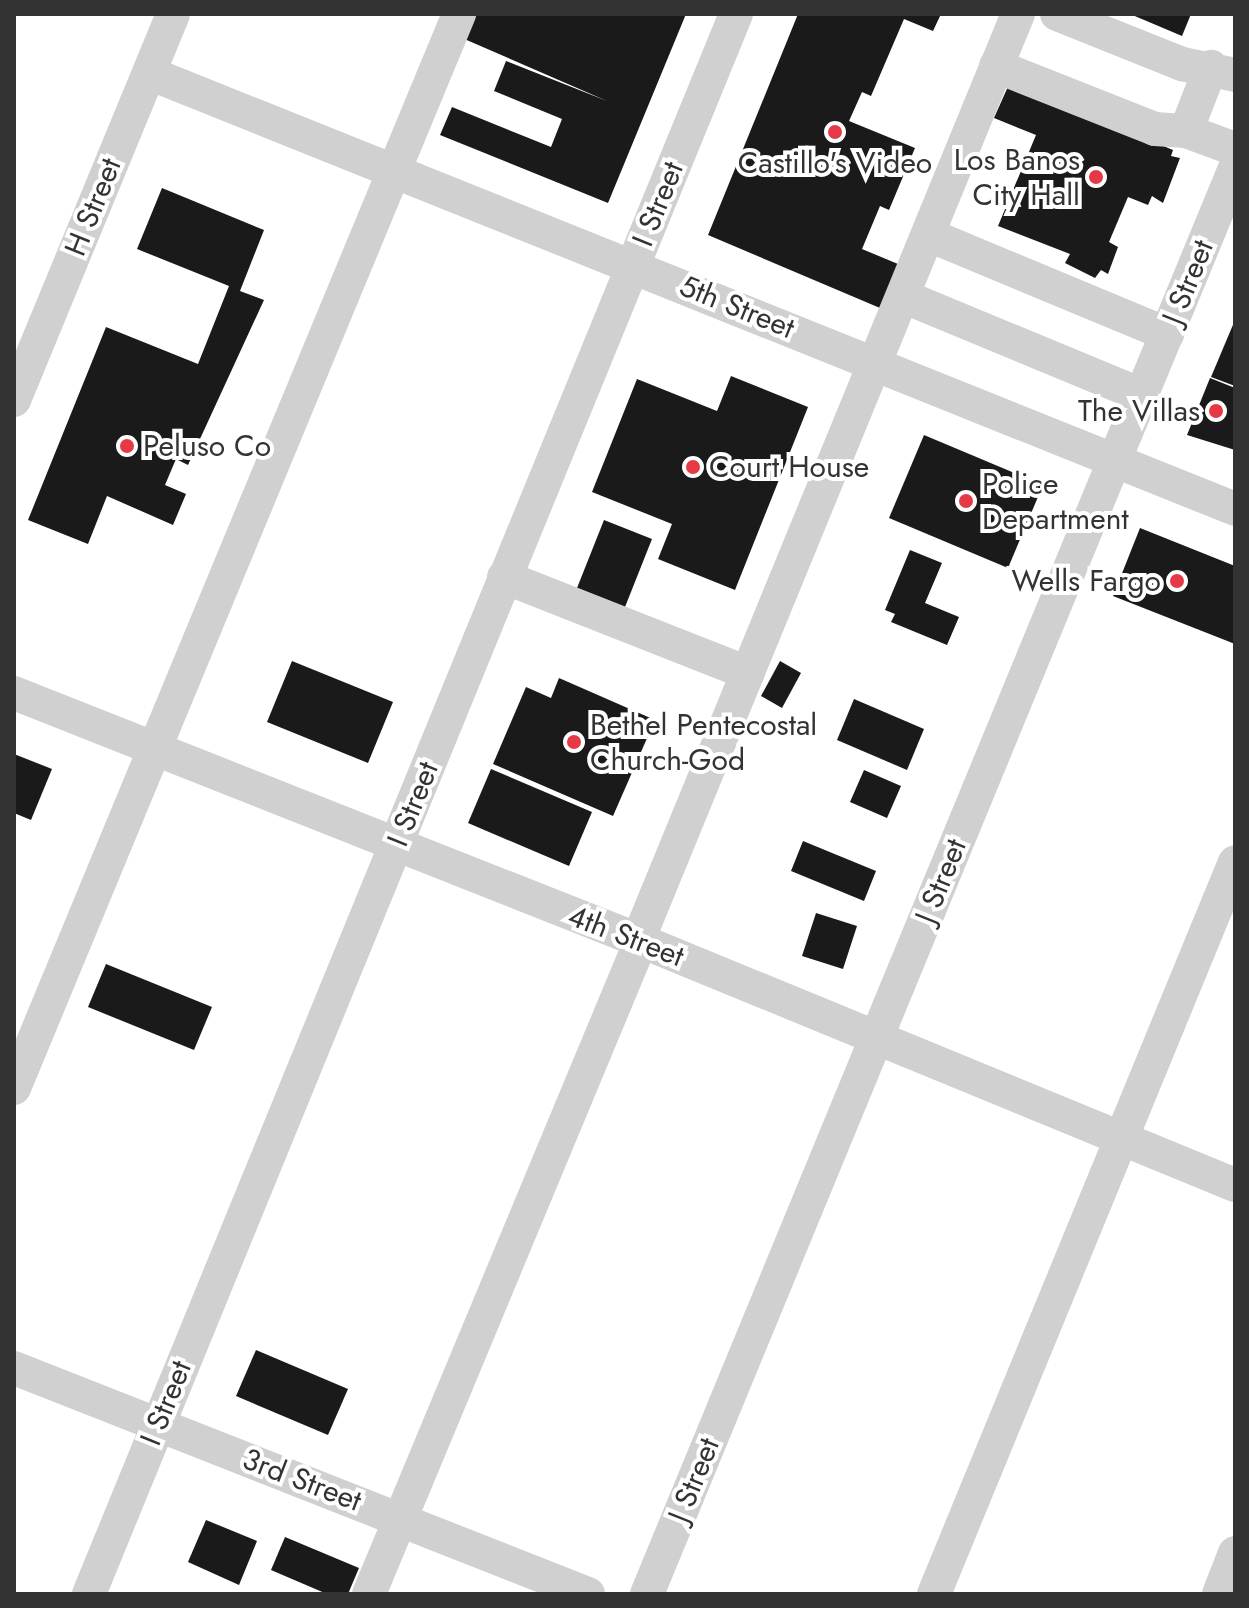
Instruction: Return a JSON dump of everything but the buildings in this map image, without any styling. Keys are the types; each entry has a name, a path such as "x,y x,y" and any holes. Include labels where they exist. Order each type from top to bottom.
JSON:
{"street":[{"name":"H Street","path":"14,400 173,14"},
{"path":"14,1088 392,169 459,14"},
{"name":"I Street","path":"89,1594 736,14"},
{"path":"369,1594 878,364 1018,14"},
{"path":"1057,14 1182,64 1223,71 1186,131"},
{"path":"996,66 1155,129 1186,131 1234,168"},
{"name":"5th Street","path":"149,73 633,264 1235,509"},
{"name":"J Street","path":"647,1594 1234,168"},
{"path":"929,235 1167,334"},
{"path":"905,297 1142,395"},
{"path":"504,577 748,673"},
{"name":"4th Street","path":"14,693 639,941 1235,1185"},
{"path":"934,1594 1235,862"},
{"name":"3rd Street","path":"14,1368 588,1594"},
{"path":"1219,1594 1235,1553"}],"place":[{"name":"Castillo's Video","path":"835,132"},
{"name":"Los Banos City Hall","path":"1096,177"},
{"name":"The Villas","path":"1216,411"},
{"name":"Peluso Co","path":"127,446"},
{"name":"Court House","path":"693,467"},
{"name":"Police Department","path":"966,501"},
{"name":"Wells Fargo","path":"1177,581"},
{"name":"Bethel Pentecostal Church-God","path":"574,742"}]}
